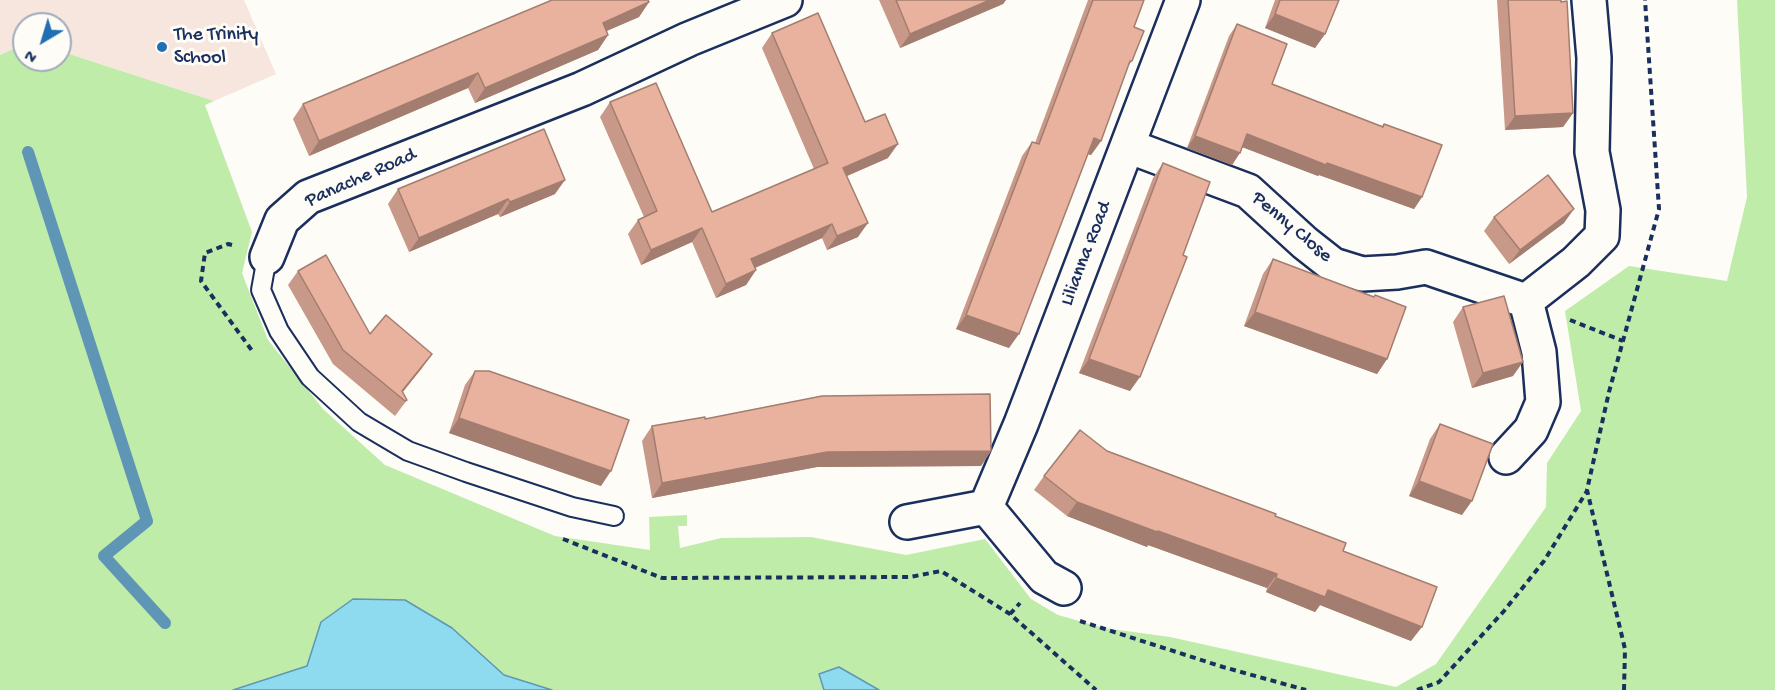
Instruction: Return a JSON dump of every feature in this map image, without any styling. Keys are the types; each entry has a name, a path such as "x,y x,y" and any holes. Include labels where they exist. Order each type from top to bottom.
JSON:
{"street":[{"name":"Panache Road","path":"267,257 282,220 308,197 582,88 689,39 785,0"},
{"name":"Lilianna Road","path":"986,507 1021,424 1183,0"},
{"path":"1506,457 1531,430 1543,402 1539,352 1526,302 1576,262 1602,236 1603,210 1592,152 1594,58 1588,0"},
{"name":"Penny Close","path":"1128,146 1248,191 1333,265 1362,274 1397,272 1426,267 1526,302"},
{"path":"907,522 986,507 1067,603"}],"lane":[{"name":"Panache Road","path":"267,257 261,290 279,331 310,377 359,422 408,451 572,507 614,516"}],"path":[{"path":"1417,690 1439,682 1504,611 1544,561 1587,490 1609,392 1659,209 1645,0"},
{"path":"1526,302 1623,341"},
{"path":"1587,490 1625,649 1624,690"},
{"path":"1067,603 1223,667 1306,690"}],"shaded area":[{"name":"The Trinity School","path":"0,0 244,0 276,74 214,101 72,55 72,12 12,12 12,50 0,55"}],"green space":[{"path":"1737,0 1775,0 1775,690 0,690 0,55 12,50 12,72 72,72 72,55 214,101 205,105 252,232 242,273 268,340 323,409 385,465 555,536 650,550 649,517 687,515 687,526 678,526 680,548 721,538 811,537 906,555 985,539 1031,599 1058,615 1104,628 1170,637 1396,687 1436,664 1546,507 1547,463 1581,411 1565,311 1629,266 1727,281 1747,197"}],"water":[{"path":"353,599 405,600 452,628 504,675 552,690 233,690 307,666 321,622"},
{"path":"839,667 879,690 824,690 819,674"}],"building":[{"path":"552,0 648,0 649,2 603,23 608,35 485,88 478,73 319,141 303,104"},
{"path":"896,0 990,0 910,34"},
{"path":"1093,0 1144,0 1134,27 1144,31 1132,61 1130,61 1101,141 1094,138 1019,334 966,315 1032,142 1039,144"},
{"path":"1280,0 1339,0 1325,34 1275,14"},
{"path":"1508,0 1567,1 1573,113 1515,116"},
{"path":"818,13 865,122 885,114 898,144 843,168 868,223 837,236 832,224 751,259 756,270 726,284 702,228 651,250 638,220 657,211 610,102 656,83 712,212 828,163 772,33"},
{"path":"1237,24 1287,44 1272,84 1383,127 1384,124 1442,145 1422,197 1327,163 1326,165 1247,134 1240,153 1195,136"},
{"path":"544,129 565,180 510,202 508,199 419,238 398,189"},
{"path":"1163,163 1210,182 1183,255 1187,257 1140,377 1089,359"},
{"path":"1548,175 1574,209 1520,250 1494,217"},
{"path":"326,255 370,334 386,315 432,354 402,391 407,400 405,401 343,350 298,271"},
{"path":"1273,259 1406,307 1387,359 1255,312"},
{"path":"1504,296 1523,362 1483,373 1463,307"},
{"path":"475,371 489,371 629,420 611,471 459,418"},
{"path":"990,394 991,451 827,452 662,483 652,426 705,417 705,419 822,396"},
{"path":"1440,424 1493,444 1472,501 1419,481"},
{"path":"1080,430 1107,451 1276,514 1275,516 1346,543 1343,551 1437,587 1422,627 1328,590 1325,597 1276,578 1277,574 1077,502 1044,476"}],"waterway":[{"path":"28,152 147,521 104,556 165,623"}],"place":[{"name":"The Trinity School","path":"162,47"}]}
